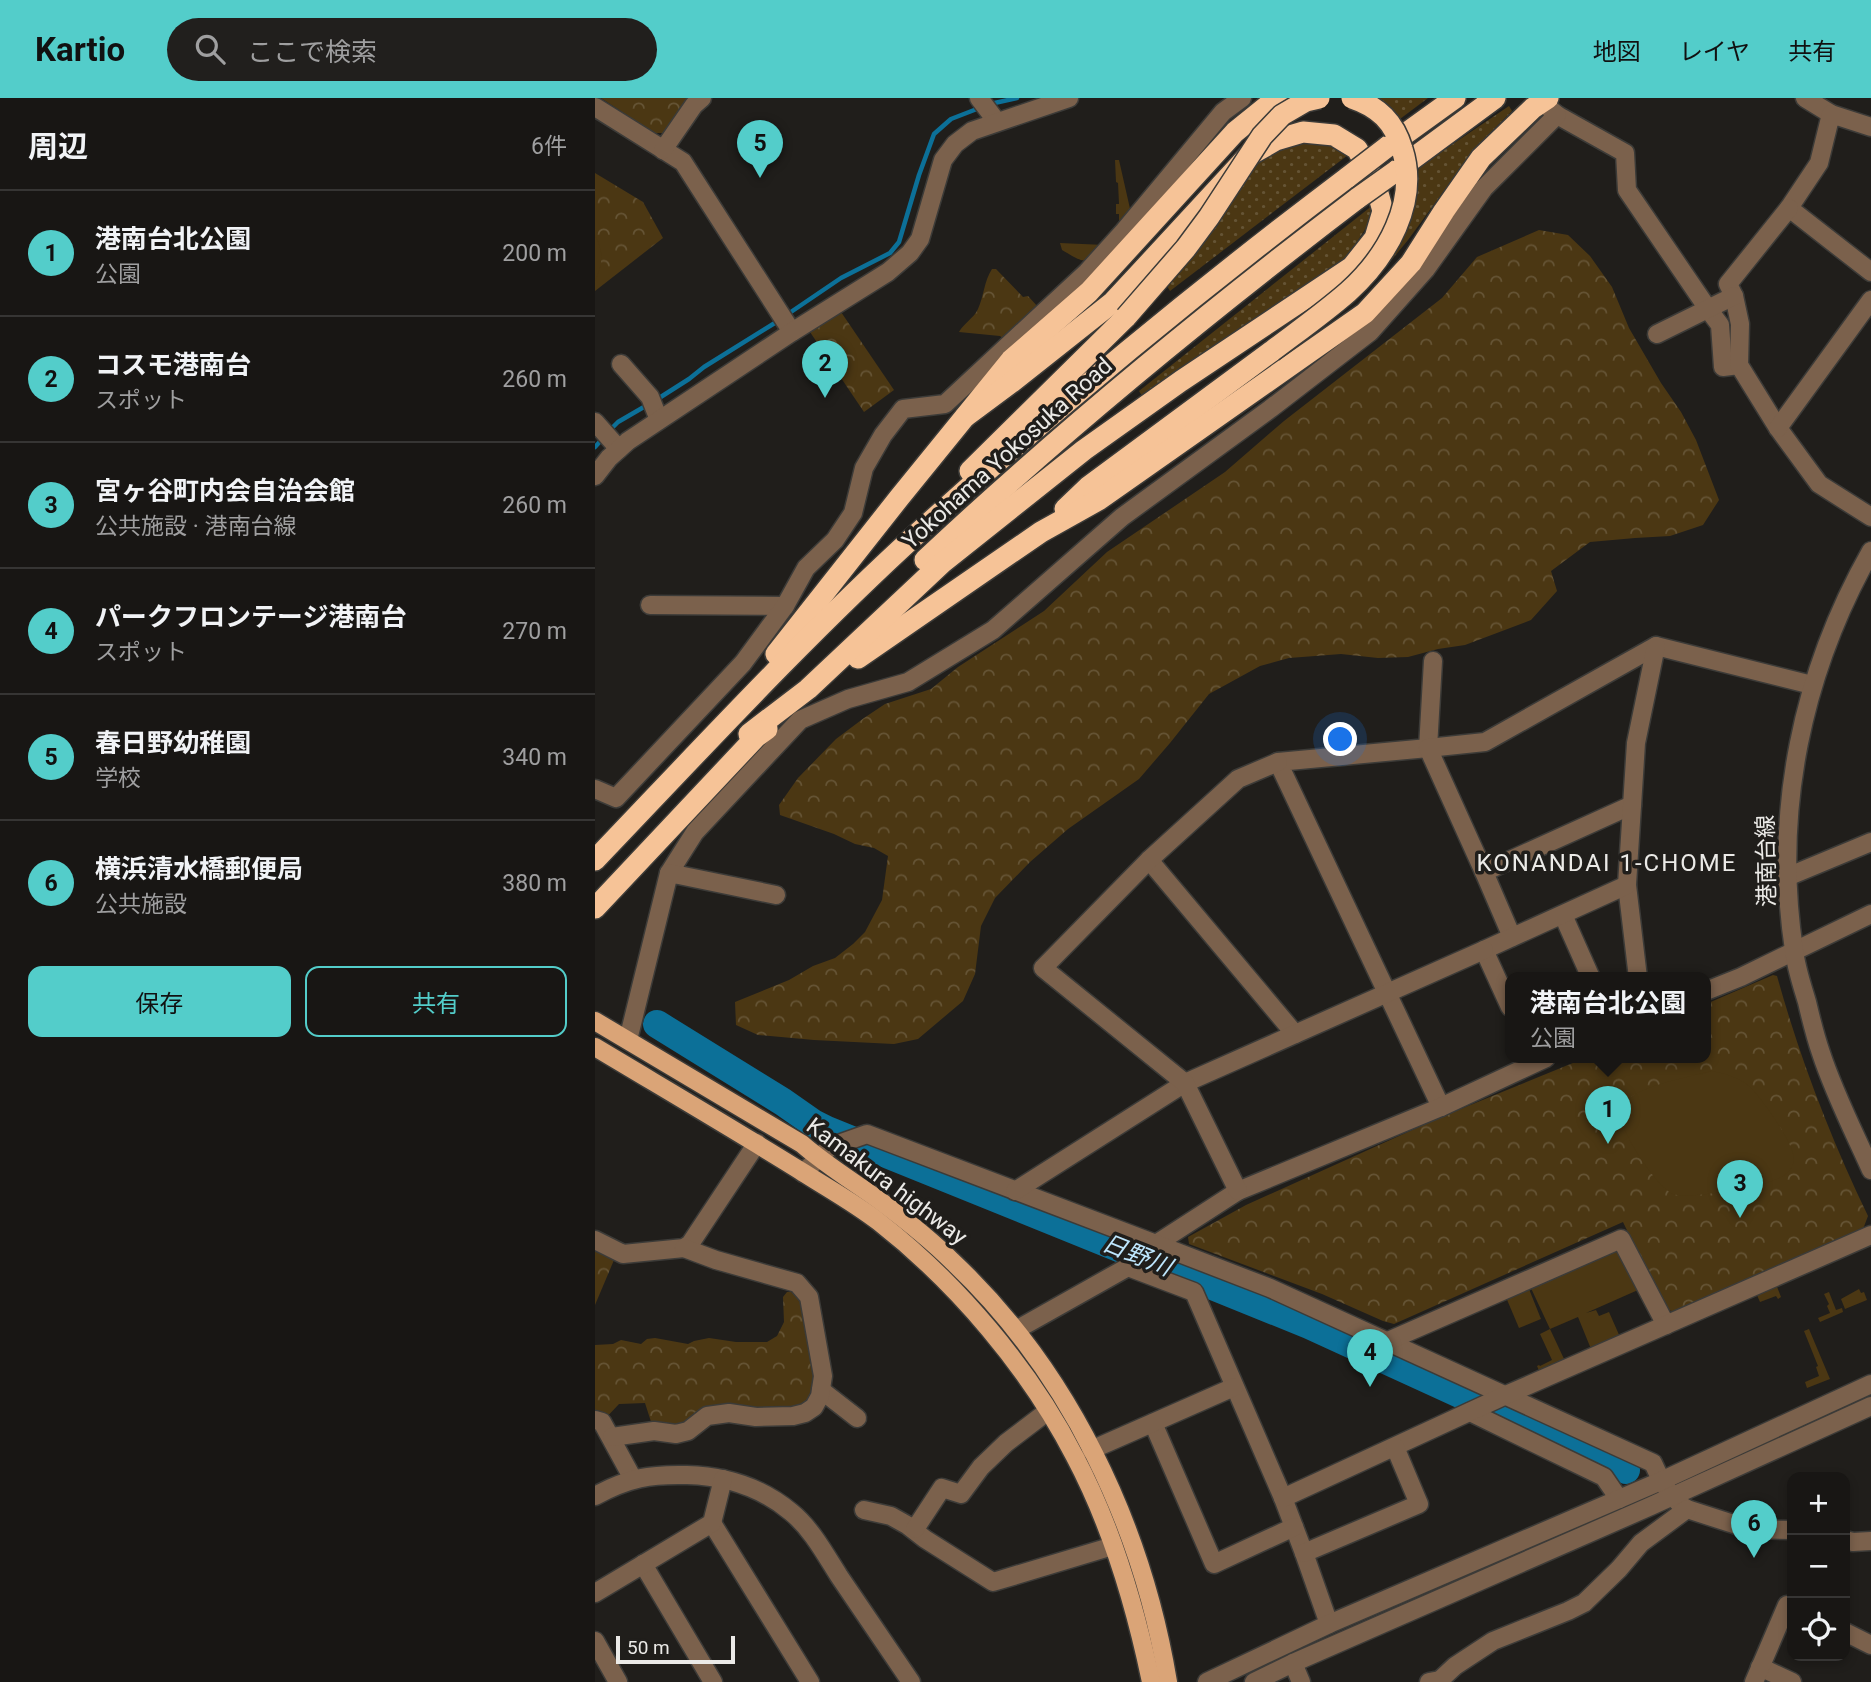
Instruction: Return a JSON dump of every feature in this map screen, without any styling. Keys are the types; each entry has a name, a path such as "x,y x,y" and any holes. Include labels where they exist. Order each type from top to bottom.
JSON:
{"highway":[{"path":"595,846 764,670 1011,360 1089,292 1235,132 1277,98"},
{"path":"919,532 976,464 1126,317 1186,248 1262,136 1282,115 1306,101 1319,98"},
{"path":"1041,532 1088,487 1349,291 1374,263 1402,215 1408,175 1399,139 1381,113 1367,103 1352,98"},
{"name":"Yokohama Yokosuka Road","path":"595,860 833,613 919,532 1135,344 1243,256 1455,98"},
{"name":"Yokohama Yokosuka Road","path":"939,557 1057,441 1149,363 1256,276 1495,98"},
{"path":"595,908 756,737 876,644 1041,532 1100,499 1365,313 1411,263 1481,158 1533,108 1552,108"},
{"path":"595,893 749,734 808,689 939,557 1084,450 1352,267 1375,238 1383,211 1374,179 1357,149 1334,135 1303,132 1276,140 1248,156 1113,302 967,416"}],"main road":[{"name":"Kamakura highway","path":"595,1021 802,1144 825,1152 953,1261 1016,1330 1049,1375 1116,1500 1133,1545 1168,1682"},
{"name":"Kamakura highway","path":"595,1047 757,1143 877,1220 912,1249 974,1312 1030,1382 1075,1456 1113,1546 1134,1610 1151,1682"}],"street":[{"path":"663,150 694,105 702,98"},
{"path":"979,98 994,119"},
{"path":"595,476 609,458 607,436 628,441 655,410 888,272 910,253 919,239 943,160 955,144 994,119 1069,98"},
{"path":"595,789 616,798 743,663 785,606 806,568 835,540 853,513 864,468 883,435 903,409 945,404 1087,272 1223,113 1243,98"},
{"path":"1805,98 1831,114 1871,127"},
{"path":"595,107 683,162 790,329"},
{"path":"628,1040 669,873 695,832 800,720 848,699 908,681 993,630 1122,517 1370,332 1426,269 1484,188 1552,108 1625,153 1627,190 1720,325 1723,367 1739,365"},
{"path":"1831,114 1819,163 1789,208 1728,284 1734,296 1740,324 1739,365 1778,428 1819,484 1871,517"},
{"path":"1789,208 1871,272"},
{"path":"1657,334 1734,296"},
{"path":"1778,428 1871,300"},
{"path":"621,364 655,410"},
{"name":"港南台線","path":"1871,551 1836,623 1812,685 1796,751 1791,789 1787,877 1794,952 1821,1054 1871,1170"},
{"path":"650,605 785,606"},
{"path":"1238,1191 1185,1083 1043,968 1149,860 1238,779 1278,762 1485,742 1656,646 1812,685"},
{"path":"1637,972 1627,885 1636,743 1656,646"},
{"path":"1433,661 1428,748 1512,937"},
{"path":"1278,762 1441,1107"},
{"path":"1484,872 1632,805"},
{"path":"1787,877 1871,842"},
{"path":"1149,860 1295,1034"},
{"path":"669,873 776,895"},
{"path":"1015,1191 1185,1083 1627,885"},
{"path":"1711,989 1871,914"},
{"path":"1563,915 1588,972"},
{"path":"1484,950 1505,996"},
{"path":"1016,1330 1128,1267 1155,1245 1238,1191 1441,1107 1533,1063"},
{"path":"803,1173 825,1152 867,1133 1270,1288 1388,1341 1653,1463 1661,1481 1678,1504 1687,1508 1749,1529 1787,1530"},
{"path":"684,1248 690,1244 757,1143"},
{"path":"1283,1498 1505,1395 1871,1235"},
{"path":"1388,1341 1621,1239 1666,1325"},
{"path":"595,1240 623,1254 684,1248 709,1258 797,1283 809,1297 823,1376 820,1396 814,1406 805,1413 756,1417 729,1413 707,1416 688,1431 676,1434 654,1431 612,1437"},
{"path":"1128,1267 1194,1292 1283,1498 1329,1624"},
{"path":"1207,1682 1329,1624 1661,1481 1871,1384"},
{"path":"1091,1450 1234,1387"},
{"path":"821,1390 857,1418"},
{"path":"1254,1682 1871,1406"},
{"path":"915,1529 942,1488 961,1494 981,1466 1048,1411"},
{"path":"1470,1412 1604,1477 1619,1499"},
{"path":"595,1420 602,1422 612,1437 633,1479"},
{"path":"1153,1423 1214,1564 1294,1527"},
{"path":"1304,1553 1419,1504 1395,1447"},
{"path":"595,1496 633,1479 660,1475 693,1475 748,1485 792,1513 814,1538 911,1682"},
{"path":"595,1593 712,1523 723,1479"},
{"path":"1436,1681 1454,1666 1493,1642 1584,1603 1641,1544 1687,1508"},
{"path":"864,1510 891,1516 915,1529 993,1582 1113,1546"},
{"path":"712,1523 810,1682"},
{"path":"1850,1541 1871,1541"},
{"path":"643,1564 713,1682"},
{"path":"1787,1607 1757,1674 1792,1682"},
{"path":"1850,1635 1871,1646"},
{"path":"595,1641 618,1682"},
{"path":"1293,1663 1301,1682"}],"green space":[{"path":"601,98 688,98 692,103 665,133 654,133"},
{"path":"1376,98 1428,98 1400,119"},
{"path":"1509,106 1512,111 1476,147 1408,240 1367,290 1280,358 1363,286 1409,216 1419,167"},
{"path":"1313,141 1338,146 1348,155 1170,291 1156,268 1179,241 1261,159 1284,143"},
{"path":"1115,160 1119,160 1131,213 1126,213 1119,221 1119,214 1116,214 1116,204 1119,204"},
{"path":"595,173 643,202 663,238 595,291"},
{"path":"1373,205 1373,217 1346,259 1142,396 1139,391"},
{"path":"1539,230 1568,235 1590,256 1612,287 1629,328 1696,440 1719,500 1703,525 1670,536 1590,542 1551,571 1557,591 1531,620 1465,645 1408,657 1378,658 1341,654 1289,658 1260,666 1209,694 1139,779 1068,829 1030,862 995,898 981,926 975,974 963,1001 918,1039 894,1044 814,1040 758,1035 736,1025 735,1002 835,958 865,932 882,900 888,856 874,848 855,844 780,815 779,805 798,778 836,739 885,704 931,689 958,667 1044,611 1107,552 1225,472 1284,421 1442,298 1477,257"},
{"path":"595,235 601,258 595,281"},
{"path":"1060,243 1105,245 1093,256 1081,260 1062,250"},
{"path":"992,269 996,269 1023,297 1028,296 1038,307 1005,340 1000,336 959,332 978,309"},
{"path":"841,312 894,390 864,412 810,332"},
{"path":"1773,975 1777,976 1806,1068 1841,1158 1868,1216 1863,1229 1675,1312 1665,1309 1623,1222 1394,1324 1189,1244 1188,1237 1246,1205 1441,1117 1573,1063 1711,1063 1711,1002"},
{"path":"1712,1071 1737,1078 1755,1093 1789,1143 1793,1152 1793,1165 1775,1180 1746,1188 1711,1194 1673,1194 1659,1182 1635,1150 1624,1129 1623,1108 1627,1101 1642,1091"},
{"path":"1614,1248 1621,1252 1638,1290 1586,1313 1596,1310 1599,1316 1609,1312 1620,1337 1591,1349 1578,1317 1550,1329 1530,1286"},
{"path":"595,1251 614,1260 595,1305"},
{"path":"1776,1284 1781,1297 1778,1299 1776,1296 1760,1302 1756,1293"},
{"path":"1529,1289 1541,1319 1519,1328 1505,1295"},
{"path":"1859,1289 1861,1293 1864,1292 1867,1300 1845,1309 1841,1299"},
{"path":"787,1292 805,1300 816,1337 814,1407 729,1413 688,1431 654,1431 645,1403 619,1404 602,1422 595,1420 595,1345 613,1344 621,1340 641,1344 647,1339 655,1338 688,1344 709,1338 736,1342 767,1342 777,1336 784,1322 783,1297"},
{"path":"1829,1292 1836,1310 1842,1308 1843,1312 1820,1322 1818,1318 1830,1313 1824,1294"},
{"path":"1550,1329 1565,1361 1540,1373 1537,1366 1552,1360 1540,1334"},
{"path":"1809,1329 1830,1379 1807,1388 1805,1382 1819,1376 1818,1366 1804,1331"}],"waterway":[{"path":"990,104 1017,98"},
{"path":"785,316 841,278 890,253 899,242 934,134 951,119 982,107"},
{"path":"656,400 778,321"},
{"path":"610,430 618,422 649,404"},
{"path":"595,447 604,437"},
{"name":"日野川","path":"657,1024 827,1130 1309,1325 1626,1470"}],"place":[{"name":"春日野幼稚園","path":"760,178"},
{"name":"コスモ港南台","path":"825,398"},
{"name":"港南台北公園","path":"1608,1144"},
{"name":"宮ヶ谷町内会自治会館","path":"1740,1218"},
{"name":"パークフロンテージ港南台","path":"1370,1387"},
{"name":"横浜清水橋郵便局","path":"1754,1558"}],"district":[{"name":"KONANDAI 1-CHOME","path":"1607,863"}]}
